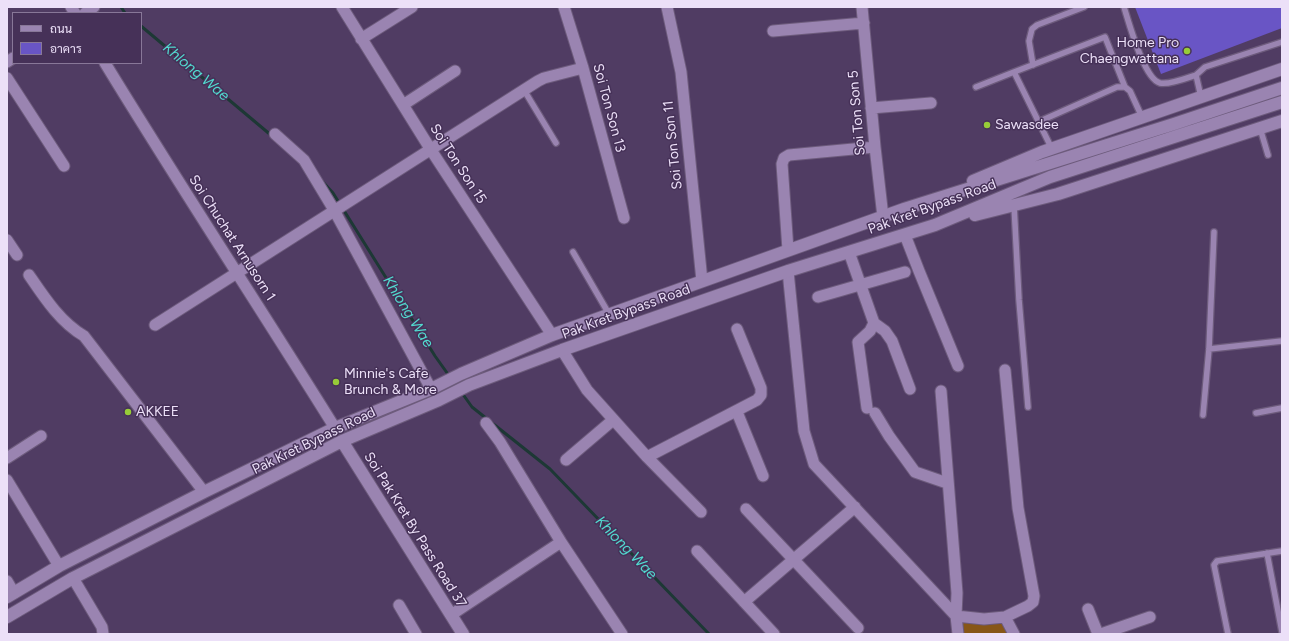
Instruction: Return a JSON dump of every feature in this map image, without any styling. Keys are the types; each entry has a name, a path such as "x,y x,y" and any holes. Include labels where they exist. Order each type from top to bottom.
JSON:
{"main road":[{"path":"904,210 1052,149 1282,69"},
{"name":"Pak Kret Bypass Road","path":"11,595 58,566 335,428 432,388 552,335 883,217 1282,88"},
{"name":"Pak Kret Bypass Road","path":"7,617 73,578 342,441 439,400 469,385 562,350 788,270 905,235 1050,177 1282,102"},
{"path":"935,224 1058,194 1282,121"},
{"name":"Soi Pak Kret By Pass Road 37","path":"342,441 463,634"}],"street":[{"name":"Soi Ton Son 15","path":"342,7 431,150 552,335"},
{"path":"362,38 412,7"},
{"name":"Soi Ton Son 13","path":"564,7 583,68 624,218"},
{"name":"Soi Ton Son 11","path":"667,7 681,72 702,281"},
{"name":"Soi Ton Son 5","path":"862,7 883,217"},
{"path":"773,31 864,23"},
{"name":"Soi Chuchat Arnusorn 1","path":"106,64 335,428"},
{"path":"155,325 524,90 544,78 583,68"},
{"path":"403,105 455,72"},
{"path":"7,78 64,166"},
{"path":"871,108 931,103"},
{"path":"275,134 304,160 336,209 432,388"},
{"path":"788,250 782,164 784,158 789,155 875,147"},
{"path":"905,235 918,271 958,366"},
{"path":"7,240 17,255"},
{"path":"849,252 874,323 885,331 892,341 910,389"},
{"path":"788,270 804,431 814,464 956,616 984,619 1005,617 1033,602 1034,596 1018,508 1005,370"},
{"path":"818,297 906,272"},
{"path":"29,275 46,300 69,326 84,336 204,492"},
{"path":"874,323 870,331 858,342 871,410 915,472 947,483"},
{"path":"647,457 737,412 757,400 761,395 761,388 737,329"},
{"path":"562,350 587,390 647,457 701,512"},
{"path":"941,391 947,483 957,593 956,616 958,634"},
{"path":"737,412 763,476"},
{"path":"566,460 613,420"},
{"path":"486,423 500,442 561,542 622,634"},
{"path":"7,458 41,436"},
{"path":"7,480 58,566"},
{"path":"744,602 855,507"},
{"path":"746,509 858,628"},
{"path":"451,615 561,542"},
{"path":"697,551 774,634"},
{"path":"73,578 102,628 103,634"},
{"path":"7,582 11,595"},
{"path":"399,605 416,634"},
{"path":"1088,609 1099,634 1150,617"},
{"path":"1005,617 1014,634"}],"lane":[{"path":"1033,65 1029,41 1032,29 1037,25 1084,7"},
{"path":"1124,7 1141,58 1154,81 1161,84 1196,75 1205,67 1282,42"},
{"path":"976,87 1105,37 1125,87 1130,91 1142,118"},
{"path":"1014,72 1052,149"},
{"path":"1196,75 1202,97"},
{"path":"1038,122 1117,87 1125,87"},
{"path":"524,90 556,143"},
{"path":"1260,128 1268,155"},
{"path":"1014,205 1019,300 1028,407"},
{"path":"1203,415 1209,349 1214,232"},
{"path":"573,252 609,314"},
{"path":"1209,349 1282,342"},
{"path":"1256,413 1282,408"},
{"path":"1228,634 1214,565 1218,561 1282,551"},
{"path":"1267,553 1282,632"}],"shaded area":[{"path":"956,616 1005,617 1014,634 958,634"}],"building":[{"name":"Home Pro Chaengwattana","path":"1135,7 1282,7 1282,28 1161,74"}],"waterway":[{"name":"Khlong Wae","path":"121,7 124,12"},
{"name":"Khlong Wae","path":"142,27 272,136"},
{"name":"Khlong Wae","path":"322,181 333,193 435,356 450,377"},
{"name":"Khlong Wae","path":"462,393 472,407 550,469 709,634"}],"place":[{"name":"Home Pro Chaengwattana","path":"1187,51"},
{"name":"Sawasdee","path":"987,125"},
{"name":"Minnie's Cafe Brunch & More","path":"336,382"},
{"name":"AKKEE","path":"128,412"}]}
